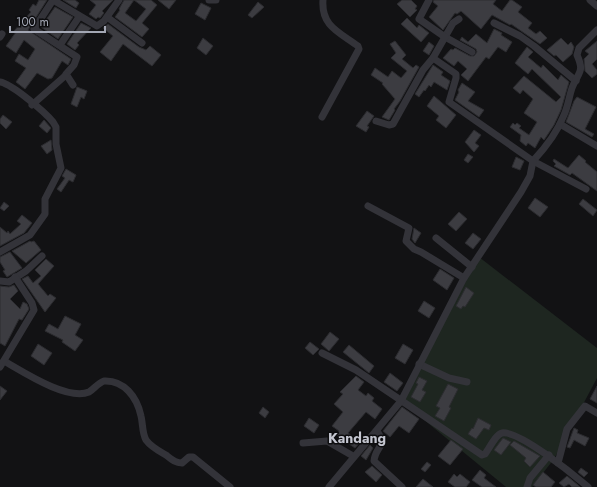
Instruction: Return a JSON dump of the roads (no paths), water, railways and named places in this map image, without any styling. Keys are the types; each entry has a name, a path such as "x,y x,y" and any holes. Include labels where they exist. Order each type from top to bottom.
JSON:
{"street":[{"path":"32,105 66,75 74,65 77,57 34,29 53,0 79,17 97,26 100,25 107,17 119,0"},
{"path":"209,0 216,0"},
{"path":"322,117 359,49 358,46 330,24 322,12 323,0"},
{"path":"429,0 419,19 445,37 472,52"},
{"path":"590,0 597,6"},
{"path":"60,45 79,17"},
{"path":"107,17 142,43"},
{"path":"376,121 389,125 393,124 423,70 433,58 453,24 459,19"},
{"path":"494,23 524,40 576,81"},
{"path":"329,487 353,456 377,431 401,401 464,278 521,192 530,176 533,161 548,145 560,124 581,70 581,64 576,55 577,51 597,30"},
{"path":"433,58 456,74 448,100 450,104 533,161 586,189"},
{"path":"66,75 73,85"},
{"path":"0,82 7,84 48,116 56,127 56,144 61,168 45,199 45,214 40,222 30,235 0,252"},
{"path":"560,124 597,146"},
{"path":"368,206 409,228 406,242 414,250 422,252 464,278"},
{"path":"436,238 472,268"},
{"path":"0,281 6,282 15,278 42,256"},
{"path":"15,278 32,303 34,310 2,364 57,389 72,393 88,392 104,381 119,383 127,389 135,399 141,417 145,438 151,446 176,462 182,463 189,457 193,457 230,487"},
{"path":"322,354 356,370 482,455 485,454 499,435 504,433 520,439 549,455 588,487"},
{"path":"419,364 449,378 467,382"},
{"path":"558,463 567,428 585,406 597,413"},
{"path":"377,431 381,437 382,443 374,461 402,487"},
{"path":"303,444 327,440 353,456"},
{"path":"527,487 530,478 549,455"}],"district":[{"name":"Kandang","path":"357,438"}]}
